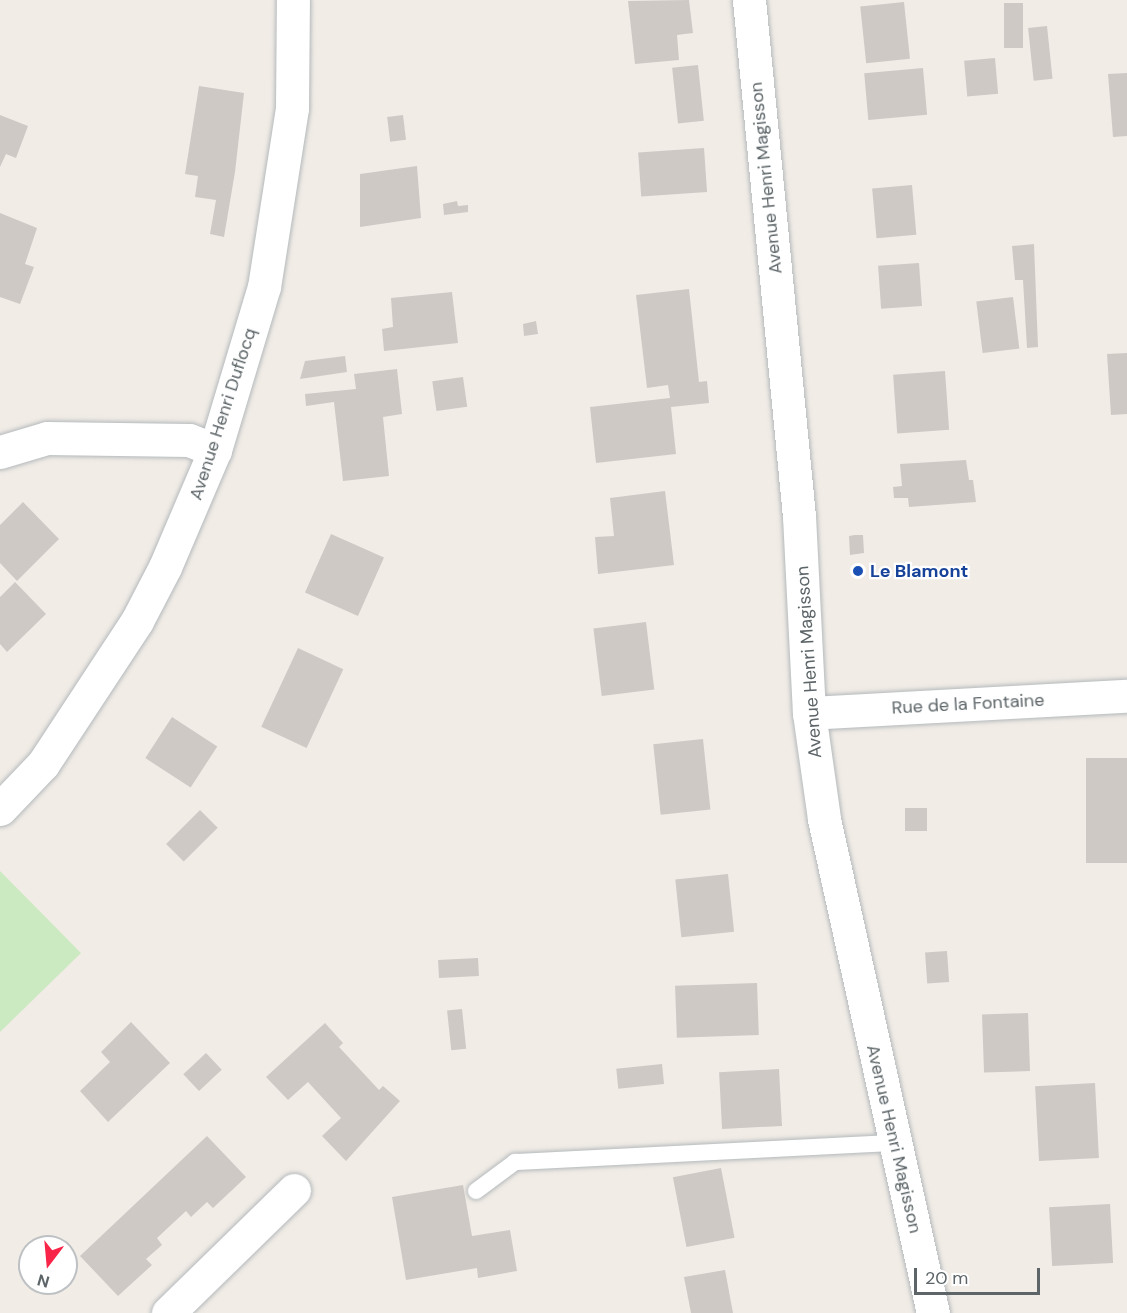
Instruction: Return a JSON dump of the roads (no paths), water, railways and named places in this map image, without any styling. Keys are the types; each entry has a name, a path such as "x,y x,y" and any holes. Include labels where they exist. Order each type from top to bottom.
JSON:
{"street":[{"name":"Avenue Henri Duflocq","path":"0,809 43,764 137,621 165,567 215,450 264,287 292,108 292,0"},
{"name":"Avenue Henri Magisson","path":"749,0 799,516 809,713 824,819 933,1313"},
{"path":"0,452 47,438 189,440 215,450"},
{"name":"Rue de la Fontaine","path":"809,713 1127,696"},
{"path":"168,1313 294,1190"}],"lane":[{"path":"476,1191 515,1162 894,1143"}],"place":[{"name":"Le Blamont","path":"858,571"}]}
